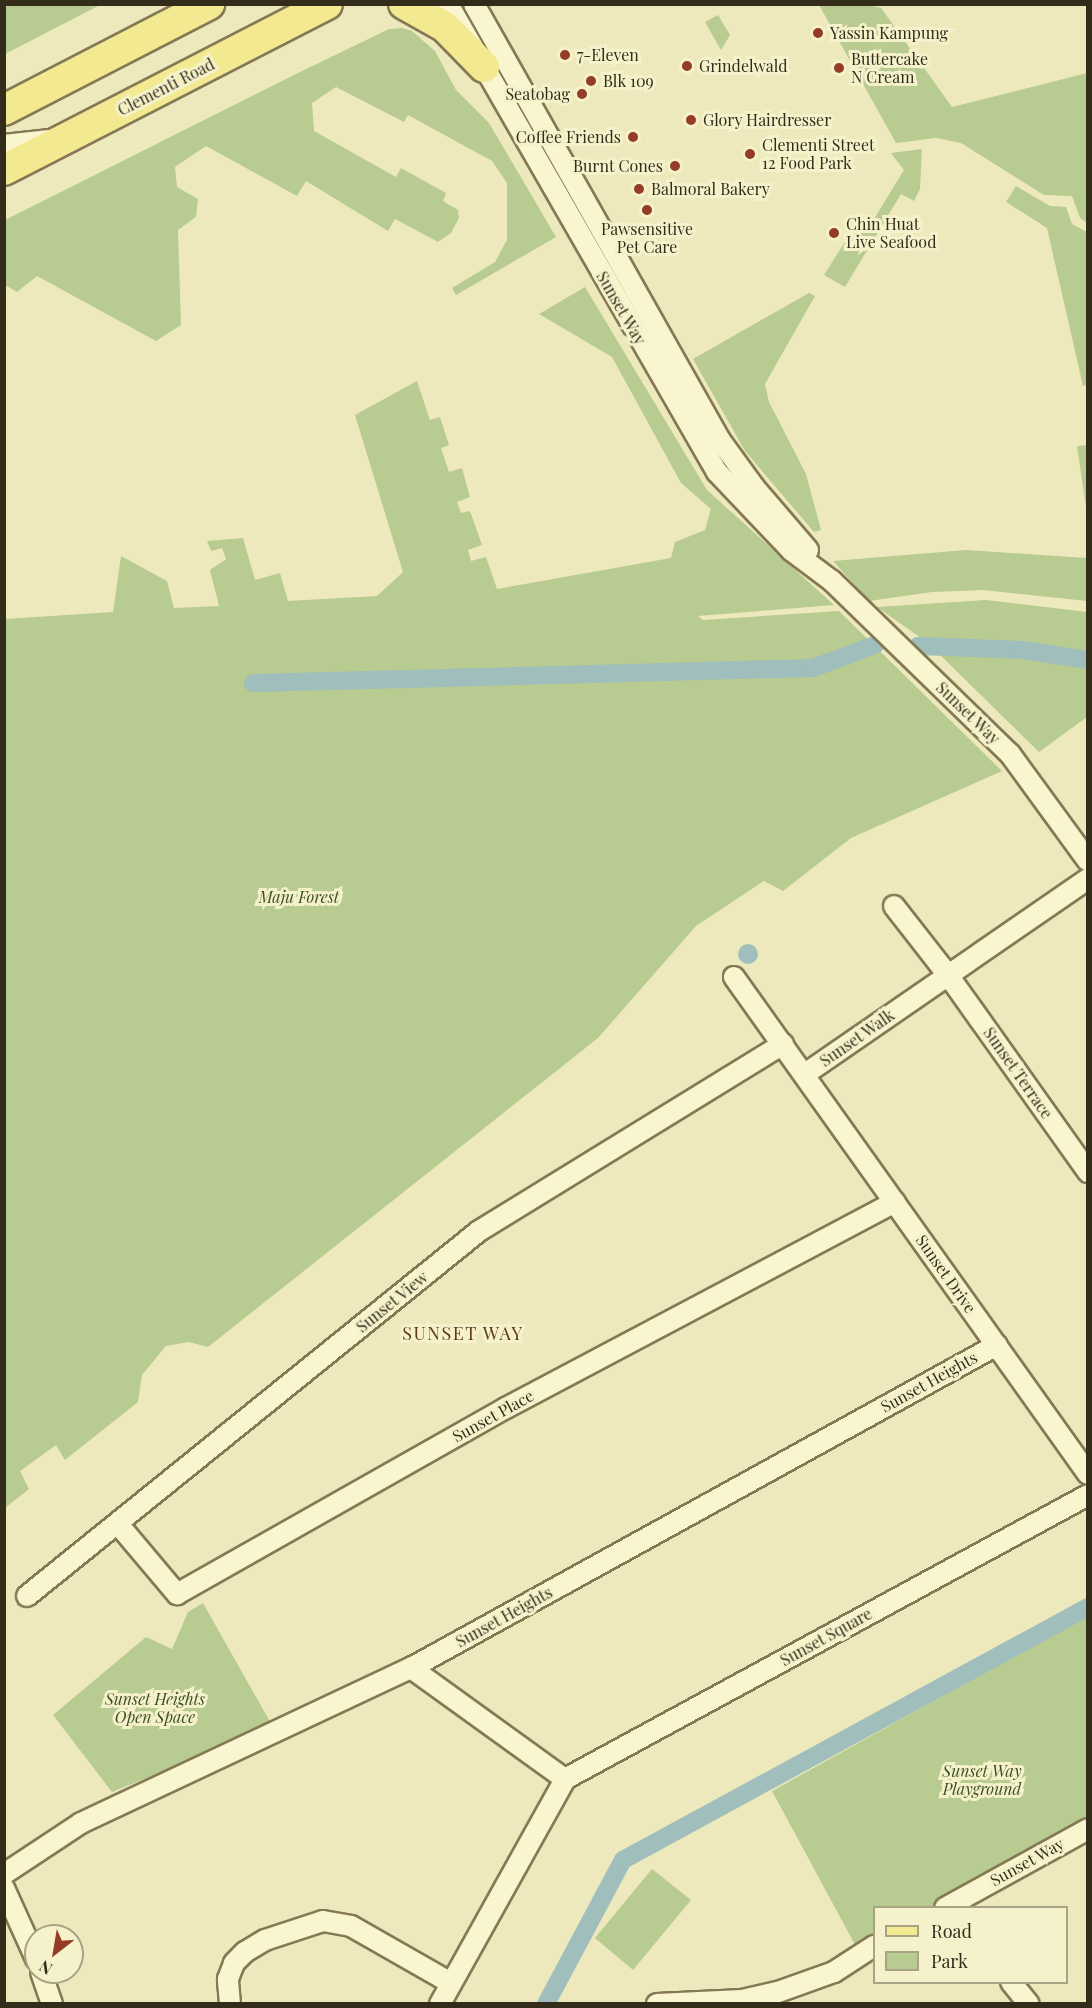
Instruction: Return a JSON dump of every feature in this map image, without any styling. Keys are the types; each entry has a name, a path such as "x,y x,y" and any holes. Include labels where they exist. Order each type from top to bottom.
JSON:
{"main road":[{"path":"4,110 209,4"},
{"name":"Clementi Road","path":"4,170 327,4"},
{"path":"404,4 445,27 484,68"}],"street":[{"name":"Sunset Way","path":"448,4 706,456 741,499 785,544 832,581 1010,754 1088,861"},
{"name":"Sunset Way","path":"474,4 720,440 832,581"},
{"path":"4,145 62,139"},
{"name":"Sunset Walk","path":"734,977 805,1074 1088,879"},
{"path":"894,906 948,975"},
{"name":"Sunset Terrace","path":"948,975 1088,1172"},
{"name":"Sunset View","path":"27,1596 479,1231 783,1044"},
{"name":"Sunset Drive","path":"805,1074 1088,1474"},
{"name":"Sunset Place","path":"118,1524 177,1594 506,1408 896,1202"},
{"name":"Sunset Heights","path":"4,1874 51,1839 81,1823 411,1668 997,1345"},
{"name":"Sunset Square","path":"565,1779 1088,1495"},
{"path":"411,1668 565,1779 440,2004"},
{"name":"Sunset Way","path":"952,1906 970,1901 1088,1829"},
{"path":"4,1888 24,1932"},
{"path":"230,2004 228,1979 234,1963 245,1952 265,1940 323,1921 351,1926 451,1983"},
{"path":"657,2004 742,2002 834,1972 873,1947"},
{"path":"45,1984 52,2004"},
{"path":"1012,1984 1029,2004"}],"green space":[{"path":"5,4 100,4 100,5 5,54"},
{"path":"819,5 869,5 881,8 952,107 1087,73 1087,223 1080,218 1072,196 1044,195 961,143 936,138 896,143"},
{"path":"718,15 730,35 721,50 705,22"},
{"path":"402,28 412,31 435,51 456,90 489,123 556,237 456,295 452,288 495,262 507,240 507,183 492,161 408,115 404,122 336,87 312,103 314,131 396,177 401,168 446,193 443,201 458,210 459,218 451,233 438,242 395,219 388,231 306,181 297,196 206,146 175,167 177,187 198,199 196,217 178,230 181,325 156,341 37,276 17,292 5,285 5,220 298,73 389,29"},
{"path":"922,149 920,189 914,201 901,194 845,287 824,275 851,232 871,224 904,170 891,153"},
{"path":"1016,186 1050,206 1066,207 1072,224 1087,232 1087,385 1083,386 1047,228 1006,202"},
{"name":"Maju Forest","path":"585,287 707,490 834,605 698,616 703,620 839,611 1002,771 851,838 783,891 764,881 696,926 598,1038 208,1347 189,1342 166,1346 142,1375 138,1402 65,1460 56,1445 20,1471 29,1489 5,1508 5,619 113,612 121,556 167,581 174,608 219,606 210,570 226,559 222,548 211,551 207,541 243,538 255,580 280,573 288,601 377,596 403,572 355,415 417,381 430,420 440,417 449,445 441,448 449,472 462,468 470,497 457,502 461,513 470,511 482,545 468,550 471,561 486,557 497,589 671,558 675,542 705,530 711,509 681,483 612,357 539,314"},
{"path":"809,293 815,296 765,384 769,402 806,474 821,530 814,532 745,451 693,359"},
{"path":"1088,445 1087,514 1077,446"},
{"path":"966,550 1087,558 1087,601 984,590 932,592 869,601 833,561"},
{"path":"986,600 1087,612 1087,656 1021,646 928,643 877,607"},
{"path":"934,649 1023,653 1087,663 1087,717 1039,752"},
{"name":"Sunset Heights Open Space","path":"203,1603 273,1727 112,1792 53,1715 146,1637 172,1649 188,1612"},
{"name":"Sunset Way Playground","path":"1087,1616 1087,1829 946,1906 873,1906 873,1947 860,1954 772,1791"},
{"path":"652,1869 691,1900 633,1970 595,1938"}],"water":[{"path":"748,944 755,947 758,954 755,961 748,964 741,961 738,954 741,947"}],"waterway":[{"path":"253,683 813,668 875,645"},
{"path":"918,646 1022,650 1088,660"},
{"path":"546,2004 623,1860 1088,1607"}],"place":[{"name":"Yassin Kampung","path":"818,33"},
{"name":"7-Eleven","path":"565,55"},
{"name":"Grindelwald","path":"687,66"},
{"name":"Buttercake N Cream","path":"839,68"},
{"name":"Blk 109","path":"591,81"},
{"name":"Seatobag","path":"582,94"},
{"name":"Glory Hairdresser","path":"691,120"},
{"name":"Coffee Friends","path":"633,137"},
{"name":"Clementi Street 12 Food Park","path":"750,154"},
{"name":"Burnt Cones","path":"675,166"},
{"name":"Balmoral Bakery","path":"639,189"},
{"name":"Pawsensitive Pet Care","path":"647,210"},
{"name":"Chin Huat Live Seafood","path":"834,233"}],"district":[{"name":"SUNSET WAY","path":"463,1333"}]}
